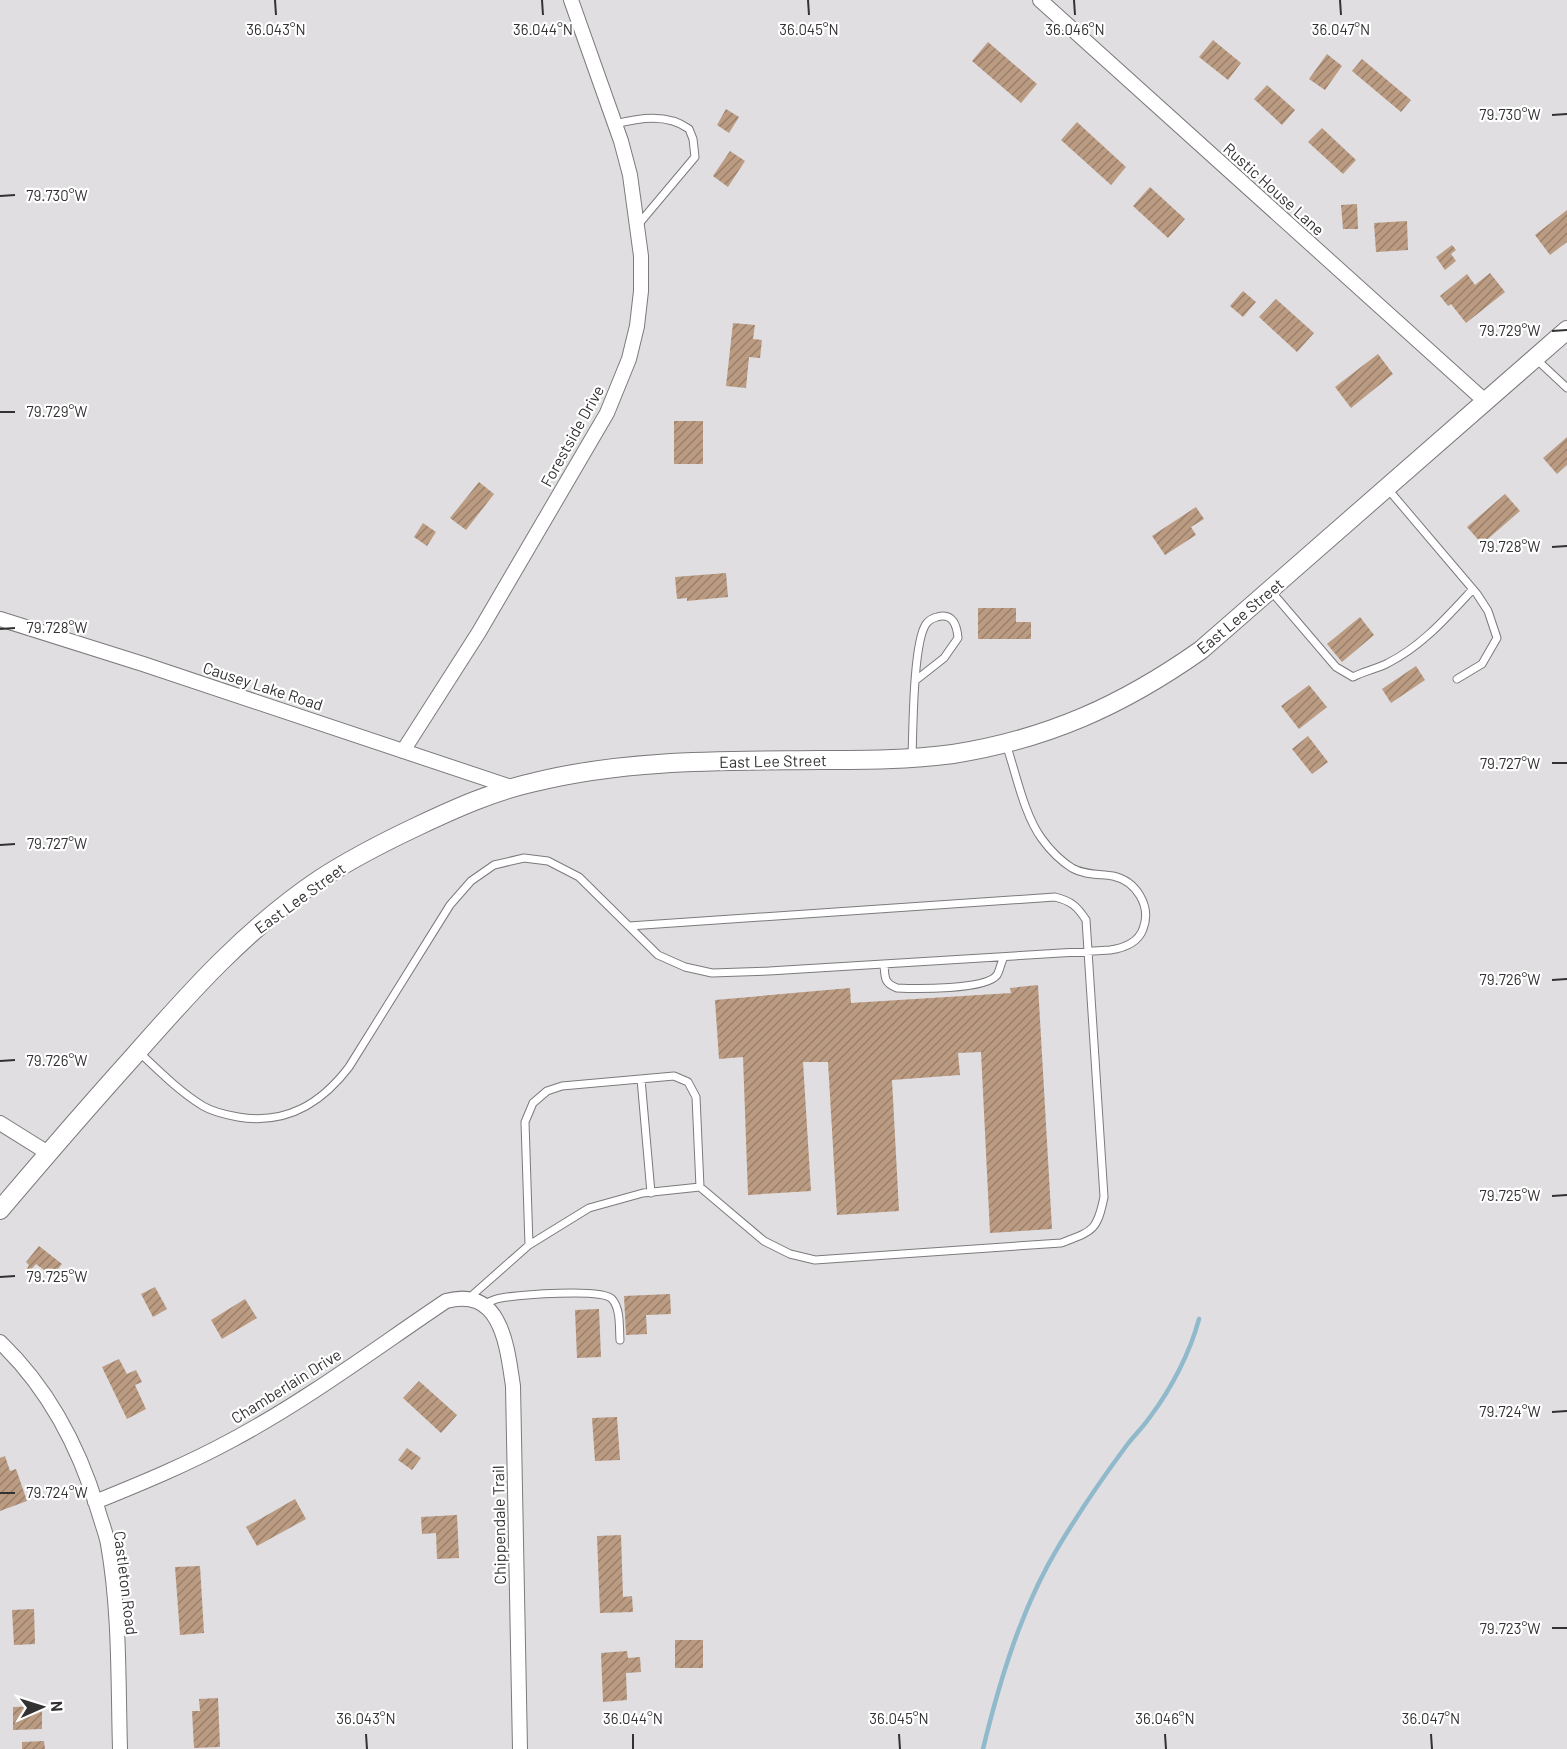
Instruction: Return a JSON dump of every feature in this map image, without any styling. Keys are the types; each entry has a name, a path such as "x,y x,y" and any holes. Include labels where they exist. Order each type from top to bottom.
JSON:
{"street":[{"name":"Forestside Drive","path":"403,751 478,633 607,413 629,360 637,326 641,267 630,175 615,124 572,0"},
{"name":"Rustic House Lane","path":"1040,0 1486,402"},
{"name":"East Lee Street","path":"0,1210 192,990 227,954 256,928 318,880 369,850 466,803 546,780 613,768 654,764 912,758 949,754 1006,743 1082,719 1135,693 1201,650 1567,330"},
{"name":"Causey Lake Road","path":"0,619 143,664 514,788"},
{"path":"0,1123 48,1153"},
{"name":"Chamberlain Drive","path":"95,1502 167,1473 233,1440 322,1385 446,1301 457,1298 470,1299"},
{"path":"470,1299 485,1306"},
{"name":"Chippendale Trail","path":"485,1306 499,1323 506,1344 513,1386 520,1749"},
{"name":"Castleton Road","path":"0,1342 41,1390 60,1418 86,1471 108,1543 116,1610 120,1749"}],"lane":[{"path":"615,124 644,118 672,121 688,129 693,139 694,157 637,226"},
{"path":"1535,358 1567,388"},
{"path":"1387,488 1488,611 1497,638 1482,664 1457,679"},
{"path":"1271,591 1336,667 1353,677 1388,663 1410,650 1426,638 1473,590"},
{"path":"912,758 917,656 921,633 931,619 950,616 954,622 958,639 944,658 916,680"},
{"path":"138,1052 205,1108 227,1115 249,1118 297,1112 316,1101 335,1085 450,905 471,881 494,865 524,858 548,861 579,877 658,955 685,967 712,973 1126,948 1137,939 1143,930 1146,915 1143,900 1125,881 1073,868 1055,854 1041,838 1030,816 1006,743"},
{"path":"470,1299 529,1245 589,1208 651,1192 700,1187 764,1241 790,1254 815,1260 1061,1244 1088,1233 1099,1220 1104,1197 1086,920 1077,905 1055,897 629,926"},
{"path":"884,964 887,984 897,988 963,986 990,981 996,975 1004,957"},
{"path":"529,1245 525,1122 534,1103 547,1091 562,1086 674,1076 688,1082 696,1097 700,1187"},
{"path":"641,1079 651,1192"},
{"path":"485,1306 497,1298 589,1292 603,1294 611,1298 617,1307 620,1340"}],"building":[{"path":"1213,40 1241,63 1228,80 1199,57"},
{"path":"988,42 1037,84 1021,103 972,61"},
{"path":"1327,54 1342,66 1325,90 1309,79"},
{"path":"1362,59 1411,100 1401,112 1352,71"},
{"path":"1267,85 1295,110 1282,125 1254,99"},
{"path":"726,109 739,117 729,133 717,125"},
{"path":"1077,122 1126,167 1111,185 1061,140"},
{"path":"1322,128 1356,160 1343,174 1308,142"},
{"path":"730,151 745,161 728,187 713,176"},
{"path":"1150,187 1185,219 1168,238 1133,206"},
{"path":"1357,204 1358,229 1343,229 1341,205"},
{"path":"1567,210 1567,242 1550,255 1535,235"},
{"path":"1407,221 1408,250 1376,252 1374,223"},
{"path":"1452,245 1456,250 1451,254 1456,261 1445,270 1436,257"},
{"path":"1490,273 1505,292 1466,323 1451,304 1448,306 1440,296 1467,274 1475,285"},
{"path":"1243,291 1256,302 1243,317 1230,306"},
{"path":"1276,299 1314,333 1297,352 1259,317"},
{"path":"733,323 755,325 753,339 762,340 760,358 749,357 746,388 726,386"},
{"path":"1378,354 1393,374 1351,408 1335,387"},
{"path":"674,421 703,421 703,464 674,464"},
{"path":"1567,437 1567,465 1557,474 1543,458"},
{"path":"479,482 494,494 466,530 450,518"},
{"path":"1505,494 1520,511 1482,544 1467,527"},
{"path":"1196,507 1204,519 1191,527 1196,535 1165,555 1152,536"},
{"path":"423,523 436,532 427,546 414,537"},
{"path":"726,573 728,597 687,601 687,598 677,599 675,577"},
{"path":"978,608 1016,608 1016,622 1031,622 1031,639 978,639"},
{"path":"1360,617 1374,635 1342,662 1327,644"},
{"path":"1416,666 1425,680 1391,703 1382,689"},
{"path":"1309,685 1327,707 1299,729 1281,706"},
{"path":"1308,736 1328,762 1312,774 1292,749"},
{"path":"1038,985 1052,1229 990,1233 981,1052 958,1053 960,1075 892,1080 899,1211 837,1215 828,1062 803,1062 811,1191 748,1195 743,1057 719,1059 715,1000 850,988 851,1003 1011,993 1010,988"},
{"path":"39,1246 62,1264 52,1276 36,1264 29,1272 26,1270 29,1265 26,1262"},
{"path":"155,1287 167,1309 153,1317 141,1294"},
{"path":"670,1294 671,1314 646,1315 647,1334 626,1335 624,1296"},
{"path":"245,1299 257,1318 222,1339 211,1320"},
{"path":"599,1309 601,1357 577,1358 575,1310"},
{"path":"119,1359 127,1374 136,1370 142,1382 135,1385 146,1409 127,1419 102,1367"},
{"path":"419,1381 457,1415 441,1433 403,1398"},
{"path":"617,1417 620,1460 595,1461 592,1418"},
{"path":"407,1448 421,1458 412,1470 398,1460"},
{"path":"5,1456 10,1471 16,1469 27,1501 0,1511 0,1458"},
{"path":"295,1499 306,1519 257,1546 246,1527"},
{"path":"457,1515 459,1558 437,1559 436,1533 422,1534 421,1517"},
{"path":"621,1535 623,1597 632,1596 633,1612 600,1613 597,1536"},
{"path":"200,1566 204,1633 180,1635 175,1567"},
{"path":"34,1609 35,1644 14,1645 12,1610"},
{"path":"675,1640 703,1640 703,1668 675,1668"},
{"path":"627,1651 628,1658 640,1657 641,1672 626,1673 627,1700 603,1702 601,1653"},
{"path":"218,1698 220,1747 194,1748 192,1711 200,1711 199,1699"},
{"path":"42,1706 42,1729 13,1730 13,1707"},
{"path":"44,1741 45,1749 22,1749 22,1742"}],"waterway":[{"path":"983,1749 997,1696 1023,1618 1046,1568 1101,1482 1165,1395 1185,1358 1199,1319"}]}
